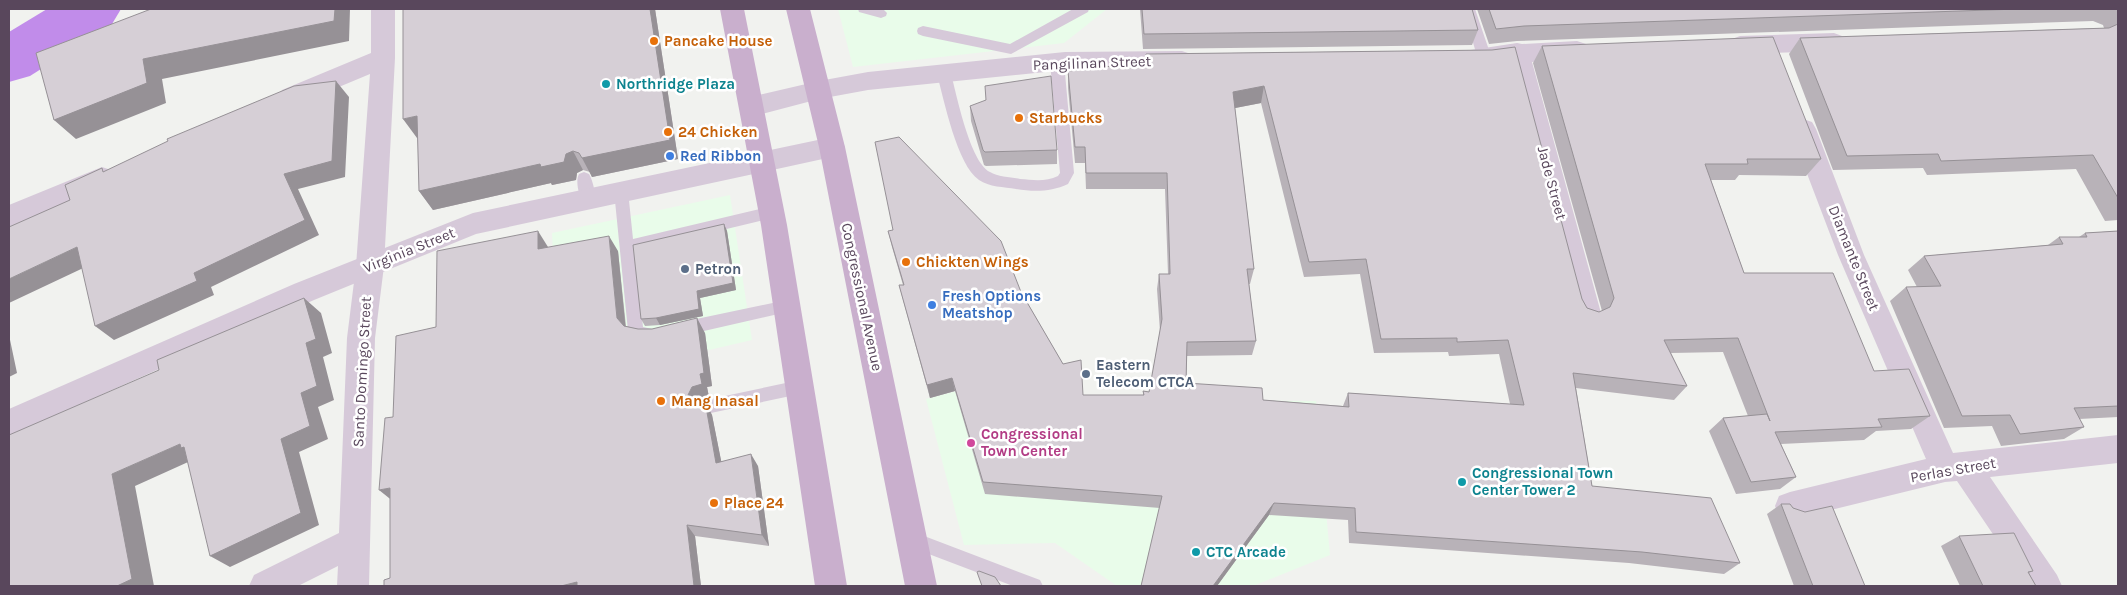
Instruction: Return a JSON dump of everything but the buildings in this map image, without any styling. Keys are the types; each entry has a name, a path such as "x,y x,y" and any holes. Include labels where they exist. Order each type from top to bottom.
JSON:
{"main road":[{"path":"732,9 754,106 764,161 831,586"},
{"name":"Congressional Avenue","path":"798,9 832,147 921,586"}],"street":[{"name":"Santo Domingo Street","path":"353,586 362,331 370,266 383,58 383,9"},
{"path":"1722,46 1858,41"},
{"path":"1770,44 1781,72"},
{"path":"1456,56 1595,50"},
{"name":"Jade Street","path":"1517,52 1587,313"},
{"path":"273,105 383,58"},
{"name":"Pangilinan Street","path":"754,106 819,90 868,81 944,74 1008,58 1057,62 1208,59"},
{"name":"Diamante Street","path":"1795,108 1851,256 1955,466 2046,586"},
{"name":"Virginia Street","path":"9,423 295,296 473,224 586,189 621,191 832,147"},
{"path":"9,216 127,166"},
{"name":"Perlas Street","path":"1790,506 1955,466 2118,449"},
{"path":"265,586 354,542"}],"lane":[{"path":"864,9 881,13"},
{"path":"923,31 1008,58 1084,9"},
{"path":"1469,9 1484,56"},
{"path":"944,74 966,150 974,167 984,176 1005,182 1036,186 1047,185 1063,180 1067,173 1057,62"},
{"path":"621,191 636,331 644,336 660,334 787,306"},
{"path":"626,247 772,212"},
{"path":"706,407 800,387"},
{"path":"911,538 1034,586"}],"shaded area":[{"path":"838,9 1107,9 1064,43 853,67"},
{"path":"730,195 752,340 559,385 552,233"},
{"name":"Congressional Town Center","path":"1049,367 1086,400 1316,401 1330,555 1253,586 1117,586 1055,543 964,545 926,399"}],"waterway":[{"path":"9,60 92,9"}],"place":[{"name":"Pancake House","path":"654,41"},
{"name":"Northridge Plaza","path":"606,84"},
{"name":"Starbucks","path":"1019,118"},
{"name":"24 Chicken","path":"668,132"},
{"name":"Red Ribbon","path":"670,156"},
{"name":"Chickten Wings","path":"906,262"},
{"name":"Petron","path":"685,269"},
{"name":"Fresh Options Meatshop","path":"932,305"},
{"name":"Eastern Telecom CTCA","path":"1086,374"},
{"name":"Mang Inasal","path":"661,401"},
{"name":"Congressional Town Center","path":"971,443"},
{"name":"Congressional Town Center Tower 2","path":"1462,482"},
{"name":"Place 24","path":"714,503"},
{"name":"CTC Arcade","path":"1196,552"}]}
